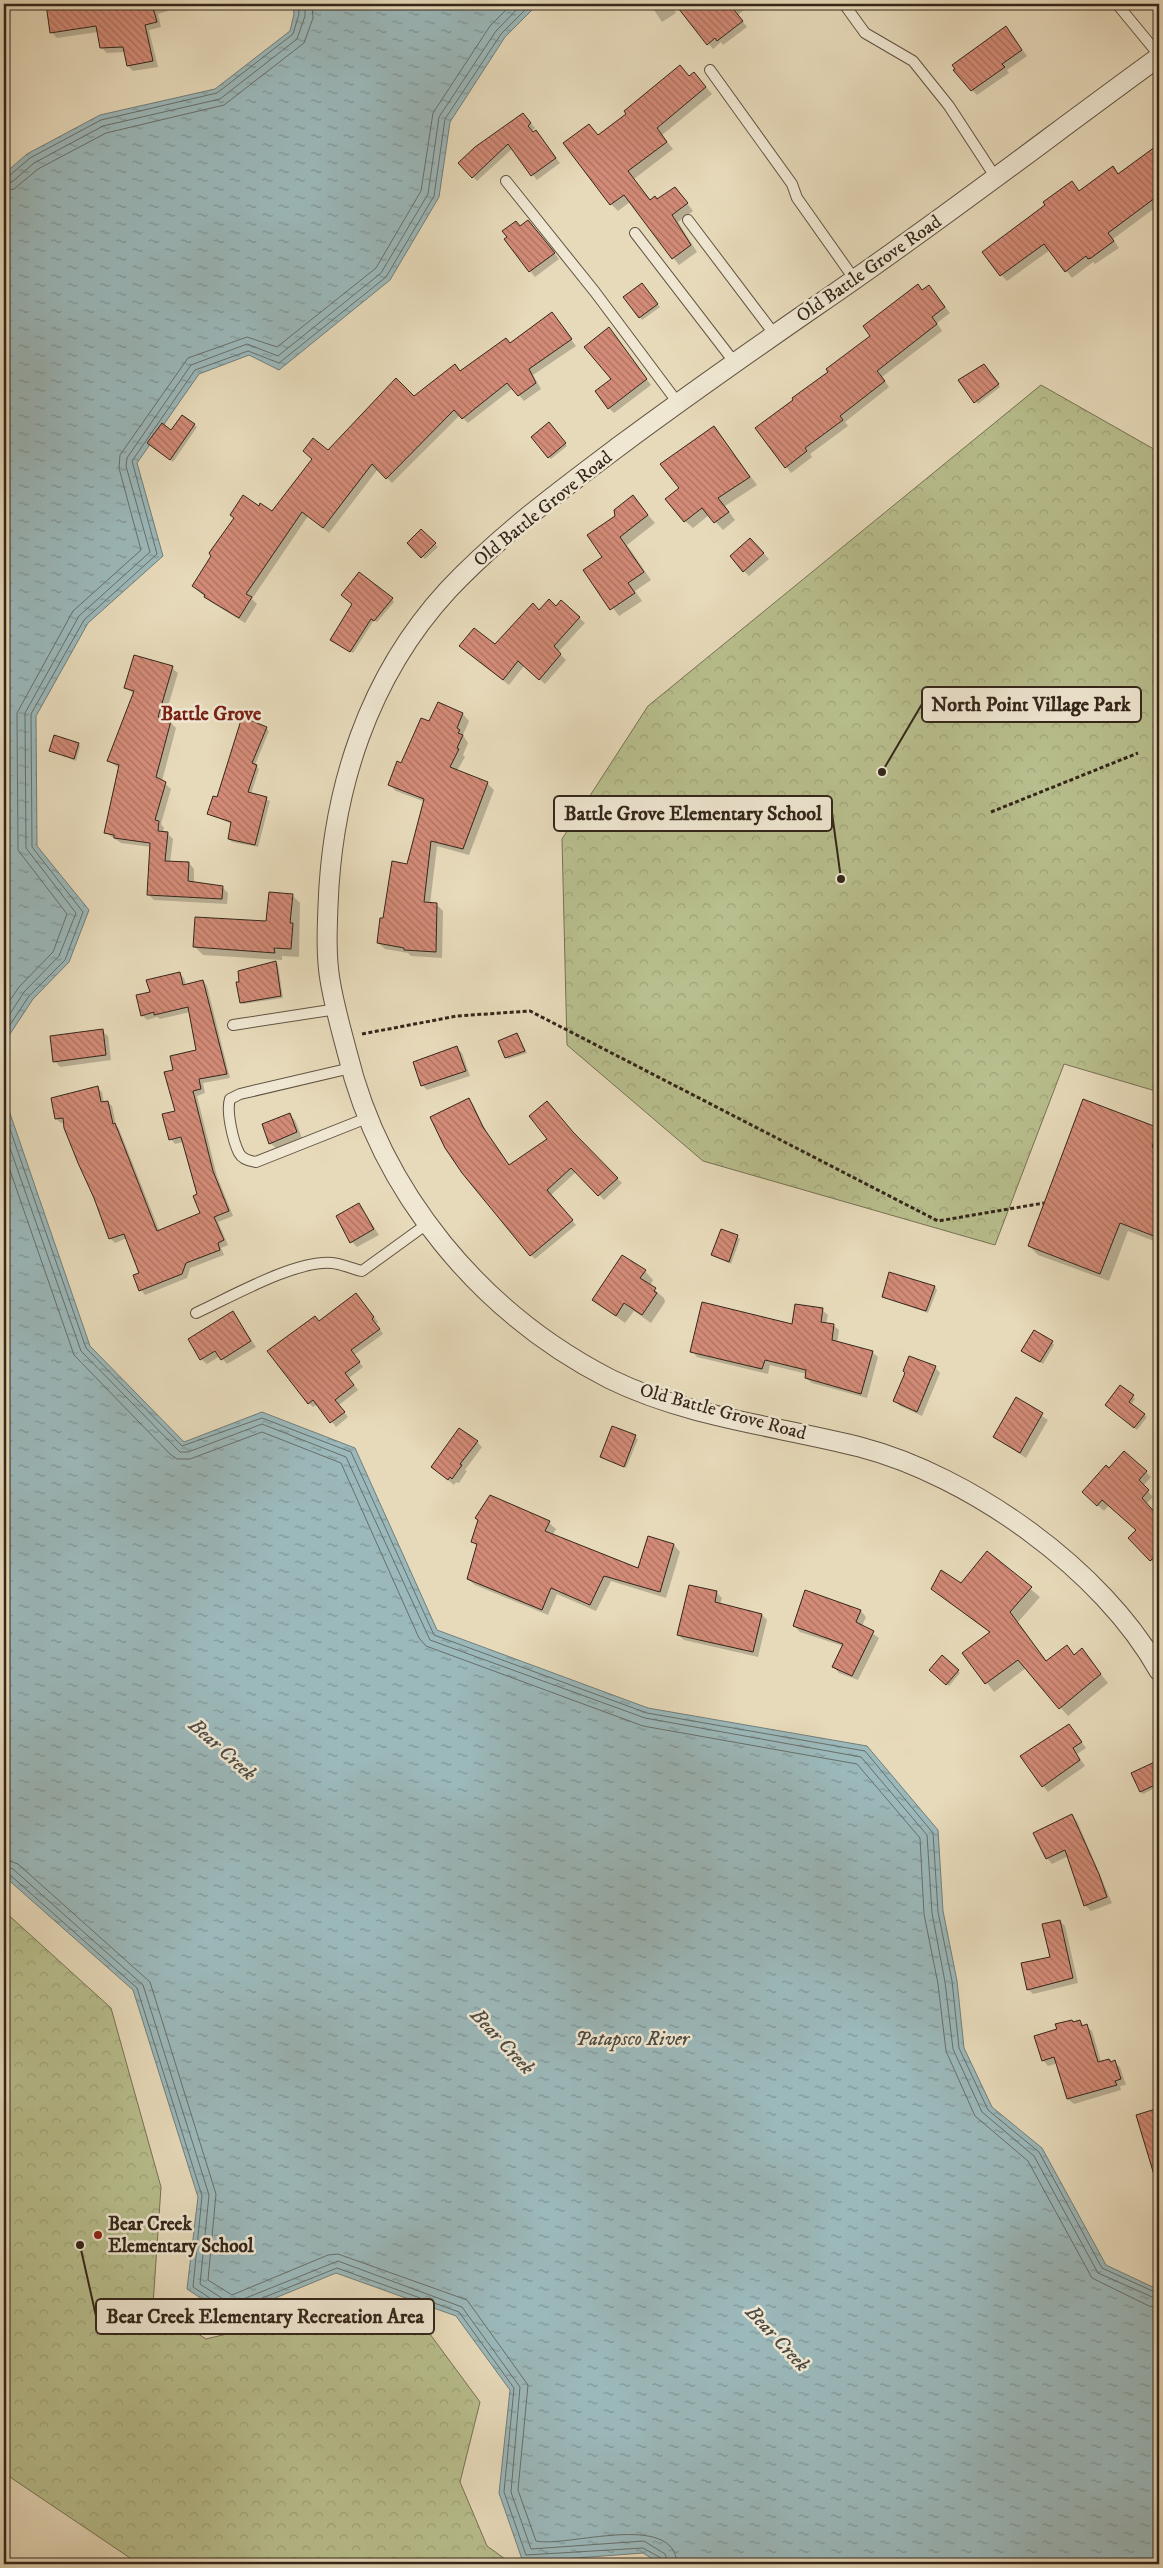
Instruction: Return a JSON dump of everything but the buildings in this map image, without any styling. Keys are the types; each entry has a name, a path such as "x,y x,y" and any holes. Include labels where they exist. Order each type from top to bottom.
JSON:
{"street":[{"name":"Old Battle Grove Road","path":"1159,56 996,178 855,280 678,402 512,529 444,595 388,675 358,737 348,770 333,839 327,924 330,978 351,1068 367,1118 405,1193 427,1224 470,1272 514,1316 545,1341 610,1379 662,1399 704,1411 864,1448 934,1473 1047,1544 1095,1588 1132,1627 1159,1671"}],"lane":[{"path":"844,4 865,33 913,61 949,106 996,178"},
{"path":"1116,4 1159,56"},
{"path":"710,70 778,163 792,184 797,198 855,280"},
{"path":"506,182 589,285 678,402"},
{"path":"688,220 775,335"},
{"path":"636,233 735,363"},
{"path":"233,1025 337,1009"},
{"path":"351,1068 240,1094 230,1099 227,1108 239,1154 247,1160 256,1162 367,1118"},
{"path":"196,1313 278,1275 304,1268 332,1263 362,1271 427,1224"}],"path":[{"path":"990,812 1138,753"},
{"path":"344,1038 457,1016 530,1011 938,1221 1044,1203"}],"green space":[{"path":"1041,385 1159,452 1159,1092 1064,1064 995,1245 703,1161 567,1045 562,839 648,706"},
{"name":"Bear Creek Elementary School","path":"4,1911 111,2008 161,2187 153,2305 206,2339 354,2303 424,2326 480,2402 460,2482 487,2546 512,2564 139,2564 4,2473"}],"water":[{"path":"293,4 538,4 505,37 450,122 439,197 390,280 279,370 249,355 199,374 137,463 163,556 88,623 36,716 37,846 89,910 69,962 33,999 4,1043 4,174 27,154 100,115 215,89 290,31 294,14"},
{"name":"Patapsco River","path":"4,1096 90,1346 184,1442 262,1412 355,1448 437,1630 648,1708 867,1746 938,1830 943,1911 957,1981 964,2048 992,2107 1042,2148 1106,2265 1159,2290 1159,2564 661,2564 643,2553 523,2562 499,2493 510,2390 456,2316 336,2273 229,2317 187,2289 198,2197 133,1990 4,1876"}],"place":[{"name":"North Point Village Park","path":"882,772"},
{"name":"Battle Grove Elementary School","path":"841,879"},
{"name":"Bear Creek Elementary School","path":"98,2235"},
{"name":"Bear Creek Elementary Recreation Area","path":"80,2245"}],"district":[{"name":"Battle Grove","path":"211,714"}],"water label":[{"name":"Bear Creek","path":"222,1750"},
{"name":"Bear Creek","path":"502,2042"},
{"name":"Bear Creek","path":"777,2339"}]}
